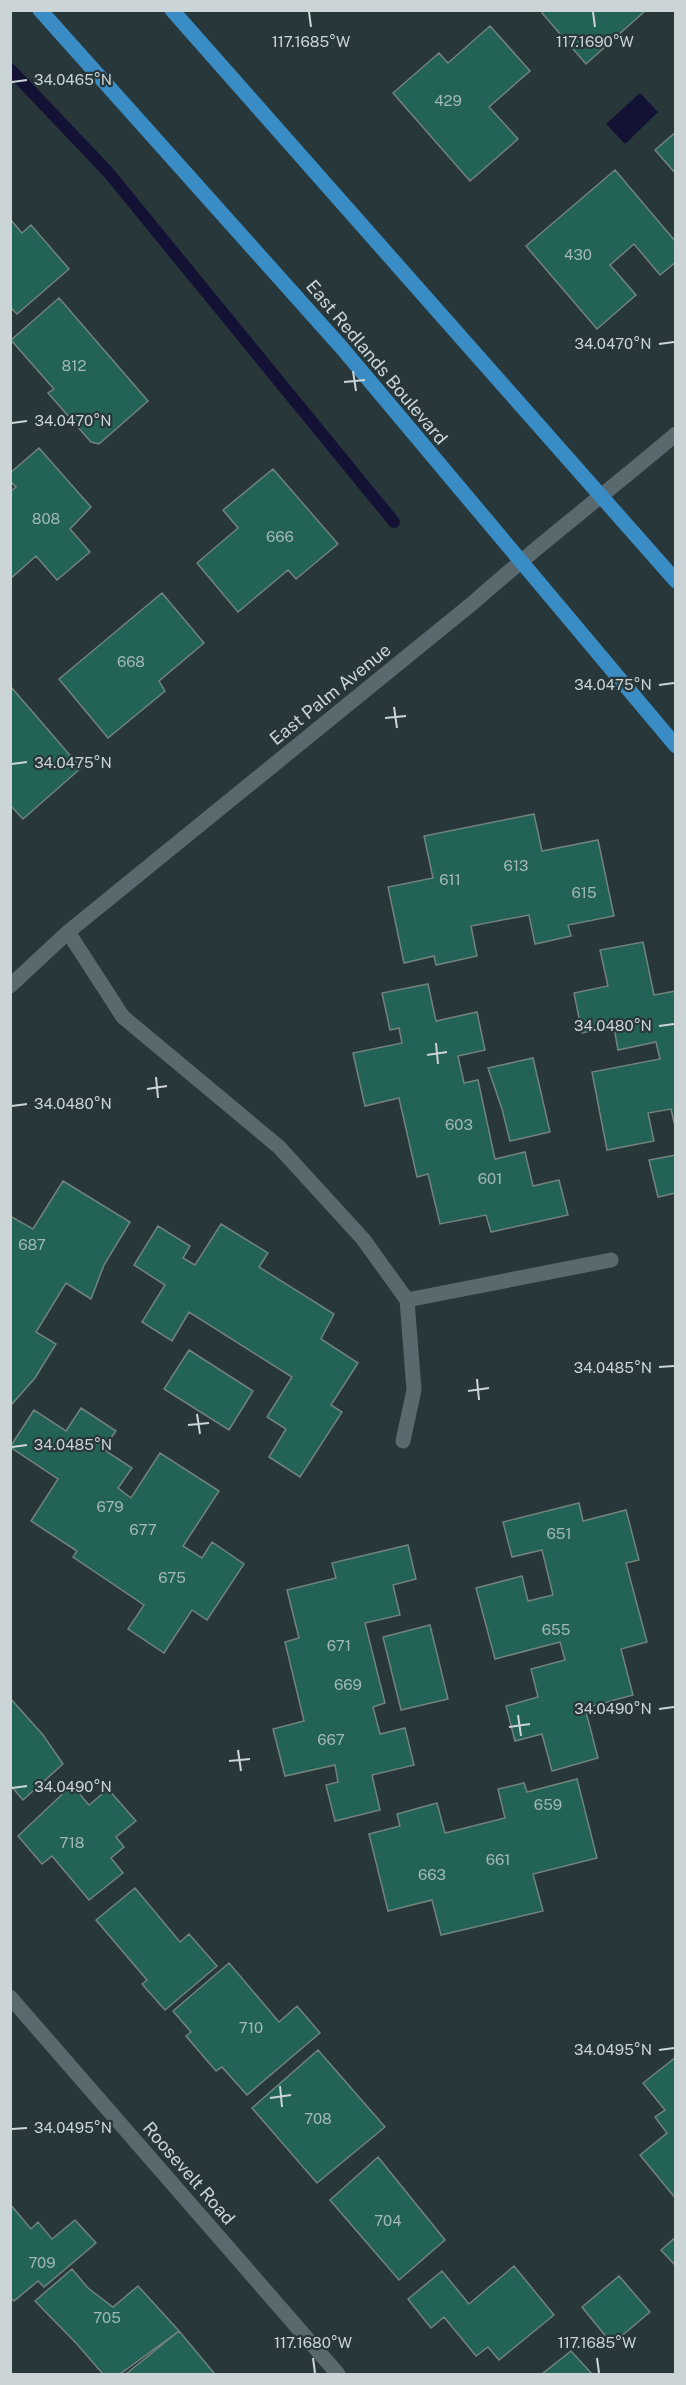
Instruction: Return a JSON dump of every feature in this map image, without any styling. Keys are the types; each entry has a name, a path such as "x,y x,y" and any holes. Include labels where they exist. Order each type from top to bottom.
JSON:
{"main road":[{"name":"East Redlands Boulevard","path":"40,10 342,348 675,746"},
{"path":"172,10 675,581"}],"street":[{"name":"East Palm Avenue","path":"10,986 68,932 474,602 520,561 602,497 675,434"},
{"path":"68,932 123,1017 279,1147 363,1239 407,1300 414,1390 403,1441"},
{"path":"407,1300 611,1260"},
{"name":"Roosevelt Road","path":"10,1997 338,2374"}],"shaded area":[{"path":"640,93 658,112 625,144 606,124"}],"building":[{"path":"544,10 646,10 586,64 542,13"},
{"path":"490,26 530,71 489,107 518,139 470,181 393,93 439,53 448,63"},
{"path":"676,132 676,174 655,150"},
{"path":"615,170 676,242 676,262 660,275 634,244 610,265 636,295 597,329 526,246"},
{"path":"10,219 22,233 31,225 69,269 17,314 10,307"},
{"path":"59,298 148,401 99,444 91,442 48,393 54,389 11,340"},
{"path":"39,448 91,507 70,529 90,552 57,580 36,556 10,579 10,492 16,487 10,481 10,473"},
{"path":"273,469 338,544 296,579 288,570 238,612 197,563 238,528 223,510"},
{"path":"162,593 204,643 159,681 165,691 108,738 59,679"},
{"path":"11,687 81,768 23,819 10,805"},
{"path":"534,814 542,851 598,840 614,916 568,925 571,936 535,944 529,915 471,926 477,956 436,965 434,956 404,963 388,887 433,878 424,836"},
{"path":"643,942 654,995 676,991 676,1131 671,1109 648,1113 654,1141 607,1150 592,1072 660,1059 656,1042 618,1050 614,1027 582,1033 574,993 608,986 600,950"},
{"path":"428,984 436,1021 477,1012 485,1050 458,1056 464,1083 478,1080 495,1159 525,1152 533,1186 559,1180 568,1215 491,1232 486,1215 440,1224 428,1174 417,1177 399,1098 365,1106 353,1053 402,1043 399,1028 390,1030 382,993"},
{"path":"533,1058 550,1132 510,1141 488,1068"},
{"path":"676,1155 676,1193 658,1197 649,1160"},
{"path":"63,1181 130,1222 104,1265 91,1299 66,1283 36,1332 56,1344 35,1378 12,1404 10,1403 10,1216 33,1229"},
{"path":"221,1224 268,1253 259,1267 334,1314 321,1339 358,1363 331,1405 342,1412 300,1477 269,1457 286,1429 267,1417 292,1377 189,1312 172,1341 142,1322 165,1285 134,1265 158,1226 190,1246 183,1258 195,1265"},
{"path":"189,1350 253,1391 229,1430 164,1389"},
{"path":"81,1408 116,1431 103,1449 132,1468 118,1488 131,1498 160,1453 219,1491 183,1546 202,1558 212,1542 244,1564 207,1620 192,1610 164,1653 128,1629 144,1605 73,1557 77,1551 31,1521 58,1479 10,1447 34,1410 66,1431"},
{"path":"579,1503 583,1521 626,1510 639,1560 626,1563 647,1642 621,1649 633,1695 585,1708 598,1758 552,1771 542,1734 515,1741 506,1706 538,1697 531,1669 565,1660 560,1642 495,1659 476,1588 522,1576 528,1601 553,1595 542,1550 512,1557 503,1522"},
{"path":"408,1545 416,1579 393,1585 400,1615 365,1623 385,1703 373,1707 380,1734 405,1728 414,1765 372,1775 380,1810 335,1821 326,1785 338,1782 335,1765 285,1776 273,1729 304,1721 285,1642 299,1638 287,1590 336,1578 332,1563"},
{"path":"430,1625 448,1699 401,1710 383,1637"},
{"path":"10,1698 43,1735 63,1764 23,1800 10,1785"},
{"path":"577,1779 597,1858 533,1874 543,1911 441,1935 432,1900 388,1911 369,1834 400,1826 397,1814 437,1803 445,1833 505,1818 498,1789 524,1783 527,1792"},
{"path":"72,1785 89,1805 108,1789 136,1821 116,1837 124,1847 111,1858 123,1873 89,1900 52,1856 42,1864 18,1836"},
{"path":"135,1888 180,1942 189,1934 217,1966 165,2010 142,1984 147,1980 96,1920"},
{"path":"229,1963 279,2022 297,2006 320,2033 247,2095 222,2067 216,2071 186,2036 191,2032 173,2011"},
{"path":"318,2050 385,2127 317,2183 252,2108"},
{"path":"676,2057 676,2199 640,2155 667,2133 655,2117 665,2110 643,2083"},
{"path":"378,2157 445,2240 399,2280 330,2200"},
{"path":"10,2204 31,2229 38,2222 52,2239 75,2220 96,2243 44,2287 38,2281 14,2301 10,2297"},
{"path":"676,2237 676,2266 661,2250"},
{"path":"514,2266 554,2315 499,2360 488,2347 476,2356 444,2317 431,2328 408,2299 442,2271 469,2304"},
{"path":"72,2269 88,2288 113,2307 138,2286 179,2331 120,2374 103,2374 35,2301"},
{"path":"619,2276 650,2312 612,2344 582,2307"},
{"path":"179,2331 214,2373 126,2374"},
{"path":"571,2351 592,2374 542,2374"}],"waterway":[{"path":"10,69 108,172 394,522"}]}
